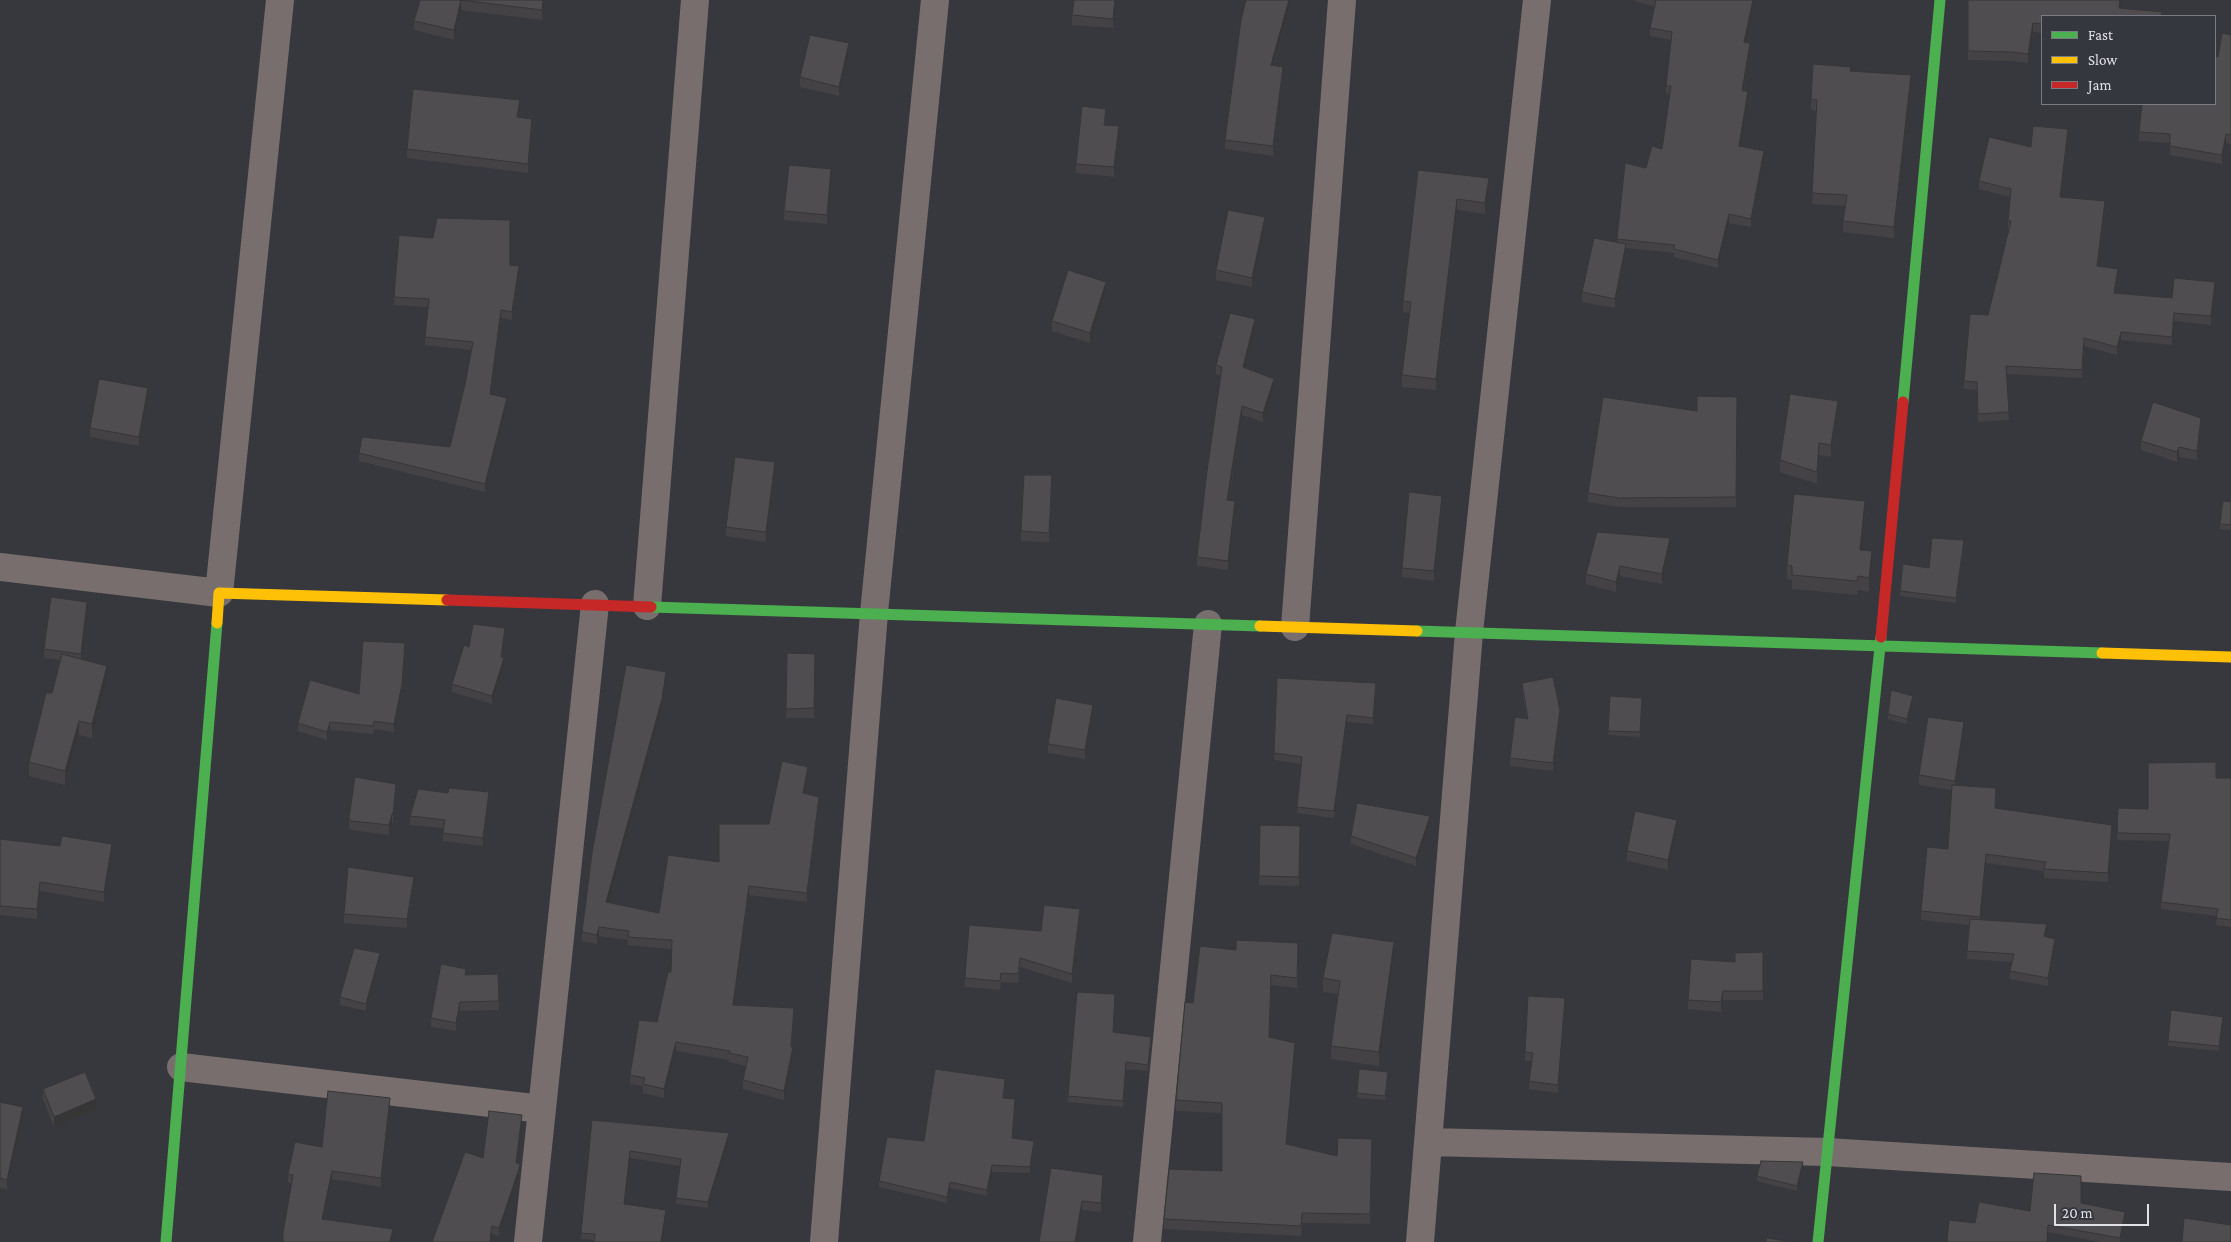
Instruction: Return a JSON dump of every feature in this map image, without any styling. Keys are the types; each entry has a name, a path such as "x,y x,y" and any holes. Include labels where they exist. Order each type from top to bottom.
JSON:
{"main road":[{"path":"1818,1242 1880,646 1940,0"},
{"path":"166,1242 219,592 2231,657"}],"street":[{"path":"0,567 219,592 280,0"},
{"path":"647,606 695,0"},
{"path":"824,1242 874,613 935,0"},
{"path":"1295,627 1342,0"},
{"path":"1420,1242 1469,632 1537,0"},
{"path":"528,1242 595,604"},
{"path":"1147,1242 1208,624"},
{"path":"180,1067 542,1109"},
{"path":"1428,1142 1827,1152 2231,1177"}],"building":[{"path":"420,0 461,0 454,30 414,21"},
{"path":"461,0 543,0 542,10"},
{"path":"1074,0 1115,0 1113,19 1072,15"},
{"path":"1246,0 1289,0 1271,65 1283,67 1273,146 1225,140 1241,20"},
{"path":"1656,0 1753,0 1744,42 1750,43 1742,91 1748,91 1739,146 1764,151 1751,219 1729,214 1718,260 1674,249 1675,245 1617,239 1625,163 1646,168 1652,146 1662,149 1671,86 1666,86 1672,32 1650,28"},
{"path":"1968,0 2120,0 2119,8 2162,12 2161,15 2041,15 2041,24 2033,23 2028,54 1968,51"},
{"path":"2222,33 2231,35 2231,135 2226,134 2222,155 2170,146 2170,134 2139,132 2142,105 2216,105 2216,56 2218,57"},
{"path":"810,35 849,43 839,87 800,77"},
{"path":"1813,64 1851,67 1850,71 1911,75 1894,227 1843,221 1847,195 1812,193 1817,100 1811,99"},
{"path":"413,89 520,100 517,117 532,119 528,164 407,149"},
{"path":"1082,106 1106,109 1104,125 1119,126 1114,167 1076,164"},
{"path":"2033,126 2068,129 2060,197 2105,201 2097,266 2118,269 2114,293 2172,298 2174,278 2215,282 2211,316 2174,313 2172,337 2121,332 2117,347 2084,338 2082,370 2006,366 2009,412 1978,414 1977,382 1964,381 1970,314 1988,315 2011,221 2008,221 2011,189 1979,181 1989,137 2031,147"},
{"path":"789,165 831,169 827,215 784,211"},
{"path":"1418,170 1489,178 1485,203 1457,199 1436,379 1402,375 1411,302 1403,301"},
{"path":"1228,210 1265,217 1252,278 1216,270"},
{"path":"437,218 510,220 510,265 519,266 512,312 501,310 490,394 507,398 485,484 359,453 362,437 450,447 473,342 425,337 429,299 394,297 399,235 433,238"},
{"path":"1594,238 1626,244 1615,299 1582,292"},
{"path":"1068,270 1106,282 1090,333 1052,321"},
{"path":"1230,313 1255,319 1243,367 1274,379 1263,413 1242,406 1227,500 1235,501 1228,561 1197,557 1222,367 1216,365"},
{"path":"99,379 148,388 139,437 90,428"},
{"path":"1790,394 1838,401 1831,445 1819,443 1817,472 1780,460"},
{"path":"1697,396 1737,397 1736,497 1619,498 1588,493 1603,397 1697,411"},
{"path":"2153,402 2201,418 2197,451 2179,447 2177,452 2141,441"},
{"path":"735,457 775,462 766,532 726,527"},
{"path":"1024,475 1052,475 1049,533 1021,531"},
{"path":"1409,492 1442,496 1434,571 1402,568"},
{"path":"1794,494 1865,501 1860,550 1872,551 1869,578 1858,576 1857,581 1792,575 1792,566 1787,565"},
{"path":"2223,501 2231,502 2231,525 2220,524"},
{"path":"1597,532 1670,538 1662,574 1620,566 1616,582 1586,574"},
{"path":"1932,538 1964,540 1956,598 1900,591 1903,564 1929,568"},
{"path":"51,597 87,602 81,654 44,649"},
{"path":"473,624 505,628 501,657 504,658 492,696 452,684 464,645 469,647"},
{"path":"363,641 405,643 402,684 394,724 374,721 373,726 330,722 327,732 298,723 310,680 359,694"},
{"path":"787,653 815,654 814,708 786,709"},
{"path":"62,654 107,666 92,724 79,721 65,771 29,762 46,693 52,693"},
{"path":"626,665 666,672 662,699 606,902 659,913 668,855 719,862 719,824 769,824 782,761 808,767 803,793 819,797 807,893 749,886 733,1005 794,1008 791,1047 793,1047 784,1091 743,1080 748,1057 729,1053 730,1051 676,1042 664,1089 643,1084 645,1078 630,1075 639,1020 657,1022 668,972 671,972 672,940 628,937 629,931 599,927 597,935 582,932 592,853"},
{"path":"1553,677 1560,710 1553,763 1510,758 1515,717 1528,719 1522,683"},
{"path":"1277,678 1376,683 1373,718 1347,715 1334,811 1297,807 1302,757 1274,753"},
{"path":"1891,690 1913,696 1907,719 1888,714"},
{"path":"1610,696 1642,698 1640,732 1608,731"},
{"path":"1056,698 1093,705 1085,750 1048,744"},
{"path":"1928,717 1964,722 1955,781 1919,775"},
{"path":"2216,762 2216,778 2231,778 2231,920 2216,918 2218,909 2161,902 2170,834 2117,833 2118,808 2148,809 2148,763"},
{"path":"355,777 396,784 393,814 389,825 351,821 349,818"},
{"path":"1952,785 1996,788 1995,808 2112,825 2108,873 2044,869 2046,862 1986,854 1980,917 1921,911 1927,847 1948,849"},
{"path":"449,788 489,792 483,838 443,833 445,820 410,816 418,789 448,793"},
{"path":"1357,803 1430,816 1416,858 1351,836"},
{"path":"1635,811 1677,820 1668,860 1627,851"},
{"path":"1260,825 1300,826 1299,877 1259,876"},
{"path":"62,836 112,844 104,892 40,882 37,909 0,906 0,839 60,846"},
{"path":"348,867 414,877 407,919 344,914"},
{"path":"1044,905 1080,909 1072,974 1020,958 1018,974 1001,973 1000,981 965,978 969,925 1041,931"},
{"path":"1970,919 2047,924 2044,936 2055,939 2048,978 2010,971 2014,954 1967,951"},
{"path":"1332,933 1394,942 1379,1052 1331,1046 1340,981 1323,978"},
{"path":"1236,940 1298,943 1297,978 1271,975 1269,1037 1295,1043 1286,1144 1337,1156 1338,1138 1372,1139 1370,1214 1302,1213 1301,1226 1164,1219 1169,1169 1222,1171 1222,1103 1176,1100 1185,1002 1193,1003 1200,946 1236,950"},
{"path":"354,948 380,953 366,1004 340,997"},
{"path":"1763,952 1763,991 1723,991 1721,1002 1688,1000 1691,959 1735,962 1735,953"},
{"path":"441,964 466,969 465,975 498,974 499,1001 460,1002 456,1023 431,1018"},
{"path":"1077,992 1115,994 1113,1032 1151,1037 1148,1065 1126,1062 1123,1101 1068,1096"},
{"path":"1528,996 1565,998 1558,1085 1529,1081 1533,1053 1525,1052"},
{"path":"2171,1010 2223,1017 2219,1046 2168,1041"},
{"path":"935,1069 1005,1079 1003,1098 1015,1099 1012,1138 1034,1141 1030,1167 992,1165 987,1190 950,1182 947,1197 879,1181 887,1137 924,1141"},
{"path":"1359,1069 1388,1072 1385,1096 1357,1093"},
{"path":"85,1072 96,1099 54,1117 43,1089"},
{"path":"328,1091 390,1098 381,1178 332,1171 322,1219 393,1229 390,1242 283,1242 293,1175 288,1174 295,1142 322,1147"},
{"path":"0,1102 23,1107 7,1180 0,1178"},
{"path":"489,1111 522,1115 516,1163 520,1164 519,1169 499,1228 492,1226 490,1242 432,1242 465,1152 483,1158"},
{"path":"592,1120 729,1133 708,1202 676,1198 681,1159 630,1151 624,1204 666,1210 661,1242 594,1242 595,1234 581,1233"},
{"path":"1761,1161 1803,1162 1797,1186 1757,1176"},
{"path":"1051,1168 1103,1175 1101,1203 1082,1201 1075,1242 1039,1242"},
{"path":"2034,1173 2081,1176 2081,1203 2125,1212 2120,1238 2048,1225 2047,1242 1947,1242 1949,1220 1975,1223 1979,1202 2030,1211"},
{"path":"2184,1218 2231,1225 2231,1242 2182,1242"},
{"path":"1766,1238 1793,1242 1766,1242"}],"traffic: fast":[{"path":"1903,402 1940,0"},
{"path":"651,607 1260,626"},
{"path":"166,1242 217,623"},
{"path":"1417,631 2102,653"},
{"path":"1818,1242 1881,637"}],"traffic: slow":[{"path":"217,623 219,593 447,600"},
{"path":"1260,626 1417,631"},
{"path":"2102,653 2231,657"}],"traffic: jam":[{"path":"1881,637 1903,402"},
{"path":"447,600 651,607"}]}
